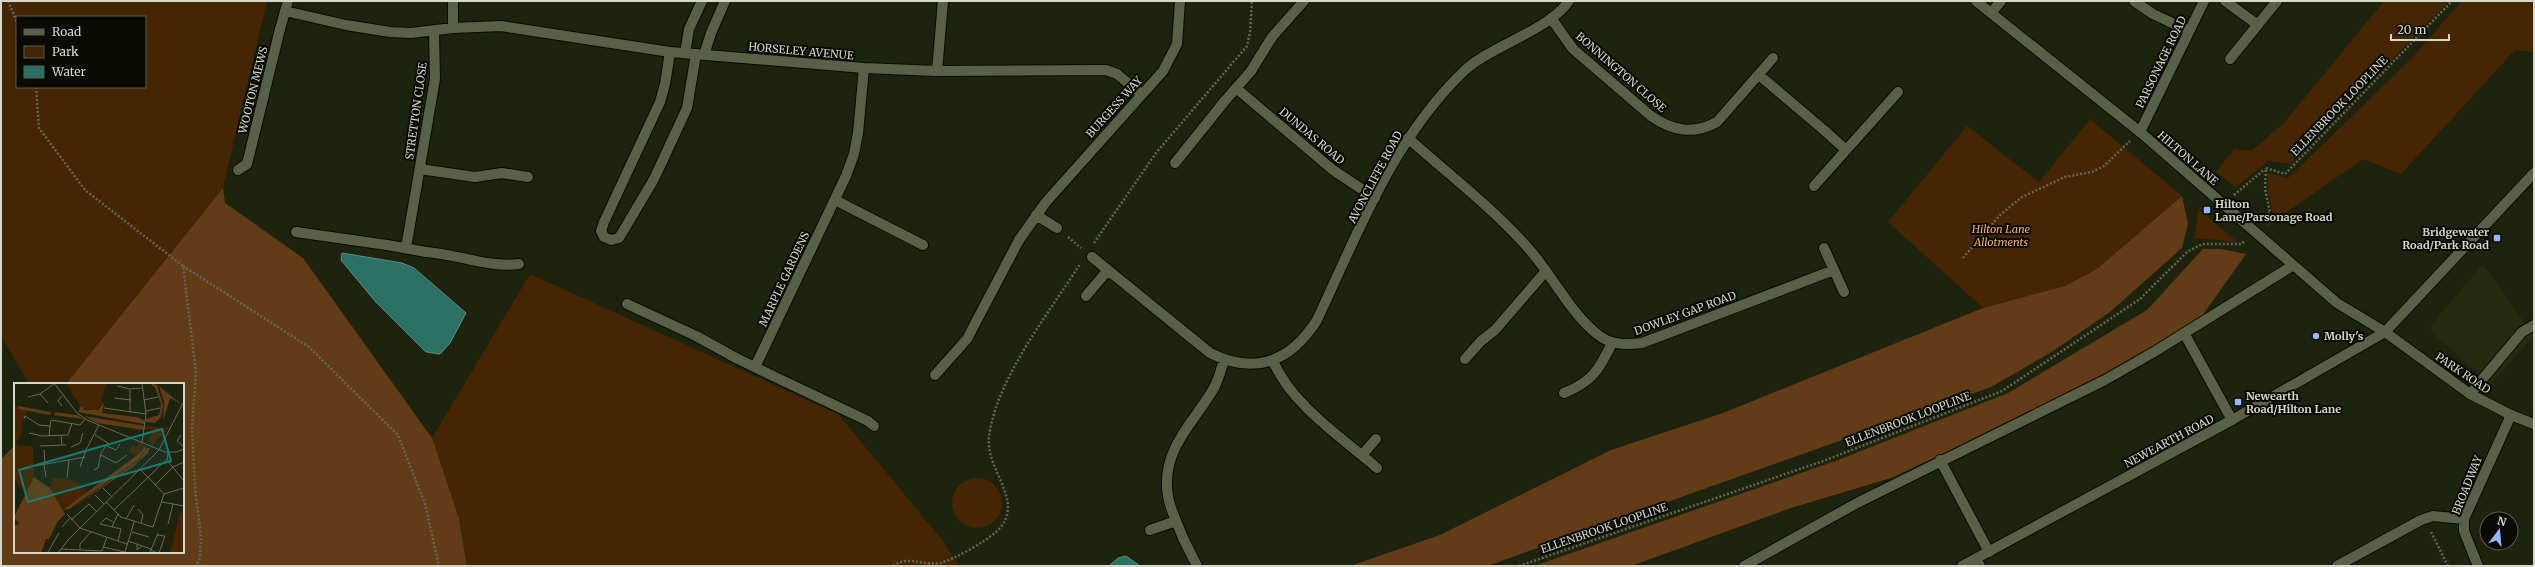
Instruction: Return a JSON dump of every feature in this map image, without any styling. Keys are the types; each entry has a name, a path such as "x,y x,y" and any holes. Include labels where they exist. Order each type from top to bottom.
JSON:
{"street":[{"path":"453,1 454,28"},
{"path":"670,52 666,84 660,102 601,231 604,237 611,240 619,238 654,179 687,108 695,54 689,29 702,1"},
{"path":"695,54 711,33 725,1"},
{"path":"937,71 943,1"},
{"name":"BURGESS WAY","path":"935,375 967,339 1018,240 1036,215 1163,70 1171,57 1178,37 1180,1"},
{"path":"1175,163 1251,71 1272,37 1304,1"},
{"name":"AVONCLIFFE ROAD","path":"1090,255 1200,347 1224,360 1246,364 1273,361 1291,351 1310,331 1375,198 1408,138 1432,105 1468,68 1551,18 1569,1"},
{"name":"HILTON LANE","path":"1976,1 2140,132 2292,266 2337,303 2385,332"},
{"path":"1991,13 2001,1"},
{"path":"2134,1 2153,14 2189,31"},
{"name":"PARSONAGE ROAD","path":"2140,132 2204,1"},
{"path":"2225,1 2258,25"},
{"path":"2230,59 2277,1"},
{"name":"WOOTON MEWS","path":"238,170 247,164 286,6 346,25 390,32 434,32 454,28"},
{"name":"BONNINGTON CLOSE","path":"1551,18 1573,48 1652,116 1664,125 1677,130 1705,128 1717,122 1773,58"},
{"name":"HORSELEY AVENUE","path":"454,28 501,26 670,52 864,68 937,71 1106,70 1117,74 1141,94"},
{"name":"STRETTON CLOSE","path":"406,248 435,78 434,32"},
{"name":"MARPLE GARDENS","path":"755,367 835,200 854,154 864,68"},
{"path":"1759,75 1846,150"},
{"name":"DUNDAS ROAD","path":"1236,88 1332,170 1375,198"},
{"path":"1814,186 1898,92"},
{"name":"DOWLEY GAP ROAD","path":"1408,138 1506,225 1546,271 1583,321 1597,335 1612,343 1627,345 1642,343 1834,270"},
{"name":"STRETTON CLOSE","path":"420,169 475,177 502,173 528,177"},
{"name":"NEWEARTH ROAD","path":"1962,566 1978,562 1989,552 2232,420 2385,332 2534,173"},
{"path":"835,200 923,245"},
{"path":"1036,215 1056,228"},
{"path":"296,232 448,254 502,266 519,264"},
{"path":"1824,248 1844,292"},
{"path":"1744,566 1758,563 1857,502 2099,383 2184,334 2292,266"},
{"path":"1086,296 1108,270"},
{"path":"1466,359 1481,341 1495,330 1546,271"},
{"path":"627,304 696,336 736,358 868,421 874,426"},
{"path":"2470,394 2522,332 2534,325"},
{"name":"PARK ROAD","path":"2385,332 2470,394 2511,415 2534,424"},
{"path":"2184,334 2232,420"},
{"path":"1564,393 1583,385 1591,378 1601,366 1612,343"},
{"path":"1197,566 1176,521 1167,486 1171,455 1178,440 1215,385 1224,360"},
{"path":"1273,361 1280,377 1298,399 1377,468"},
{"name":"BROADWAY","path":"2478,566 2467,540 2464,519 2511,415"},
{"path":"1362,455 1376,438"},
{"path":"1940,460 1989,552"},
{"path":"2337,566 2432,516 2464,519"},
{"path":"1150,530 1176,521"}],"path":[{"path":"8,1 16,20"},
{"name":"ELLENBROOK LOOPLINE","path":"1519,566 1826,460 2002,391 2140,299 2188,252 2202,244 2241,244 2254,232 2270,212 2265,189 2266,168 2285,174 2452,1"},
{"path":"36,88 39,128 85,190 183,266 310,347 398,435 425,504 439,566"},
{"path":"1963,258 2000,215 2022,197 2043,185 2065,177 2092,172 2104,166 2140,132"},
{"path":"2223,204 2266,168"},
{"path":"1056,228 1090,255"},
{"path":"183,266 196,372 192,428 195,489 201,537 200,558 196,566"},
{"path":"2424,519 2448,566"}],"shaded area":[{"path":"223,188 225,203 303,258 432,438 459,519 467,566 1,566 1,459 14,446 14,553 184,553 184,383 67,383"},
{"path":"2182,196 2188,224 2182,248 2110,312 2050,353 1991,387 1487,566 1350,566 1440,535 1611,450 1723,413 1983,308 2065,286 2097,269"},
{"path":"2203,249 2221,249 2246,254 2193,329 2044,407 1891,478 1791,508 1631,566 1534,566 1838,460 2008,393 2147,310"},
{"path":"2483,264 2534,336 2490,385 2432,332 2431,325"}],"green space":[{"path":"1,1 267,1 223,188 67,383 28,383 1,336"},
{"path":"2384,1 2449,1 2290,164 2268,161 2236,187 2216,172 2234,149 2251,151 2284,123"},
{"path":"2462,1 2534,1 2534,52 2515,50 2401,174 2363,159 2267,226 2265,224 2273,214 2268,192 2268,173 2288,178 2411,59"},
{"name":"Hilton Lane Allotments","path":"2090,119 2182,196 2097,269 2065,286 1983,308 1888,222 1967,126 2039,182"},
{"path":"2198,208 2237,242 2195,238"},
{"path":"530,274 838,414 943,541 959,566 467,566 459,519 432,438"},
{"path":"977,478 987,480 995,485 1000,493 1002,503 1000,513 995,521 987,526 977,528 967,526 959,521 954,513 952,503 954,493 959,485 967,480"}],"water":[{"path":"342,253 402,263 414,268 466,313 450,343 440,354 426,352 375,301 341,260"},
{"path":"1126,556 1140,566 1109,566 1118,558"}],"place":[{"name":"Hilton Lane/Parsonage Road","path":"2207,210"},
{"name":"Bridgewater Road/Park Road","path":"2497,238"},
{"name":"Molly's","path":"2316,336"},
{"name":"Newearth Road/Hilton Lane","path":"2238,402"}]}
